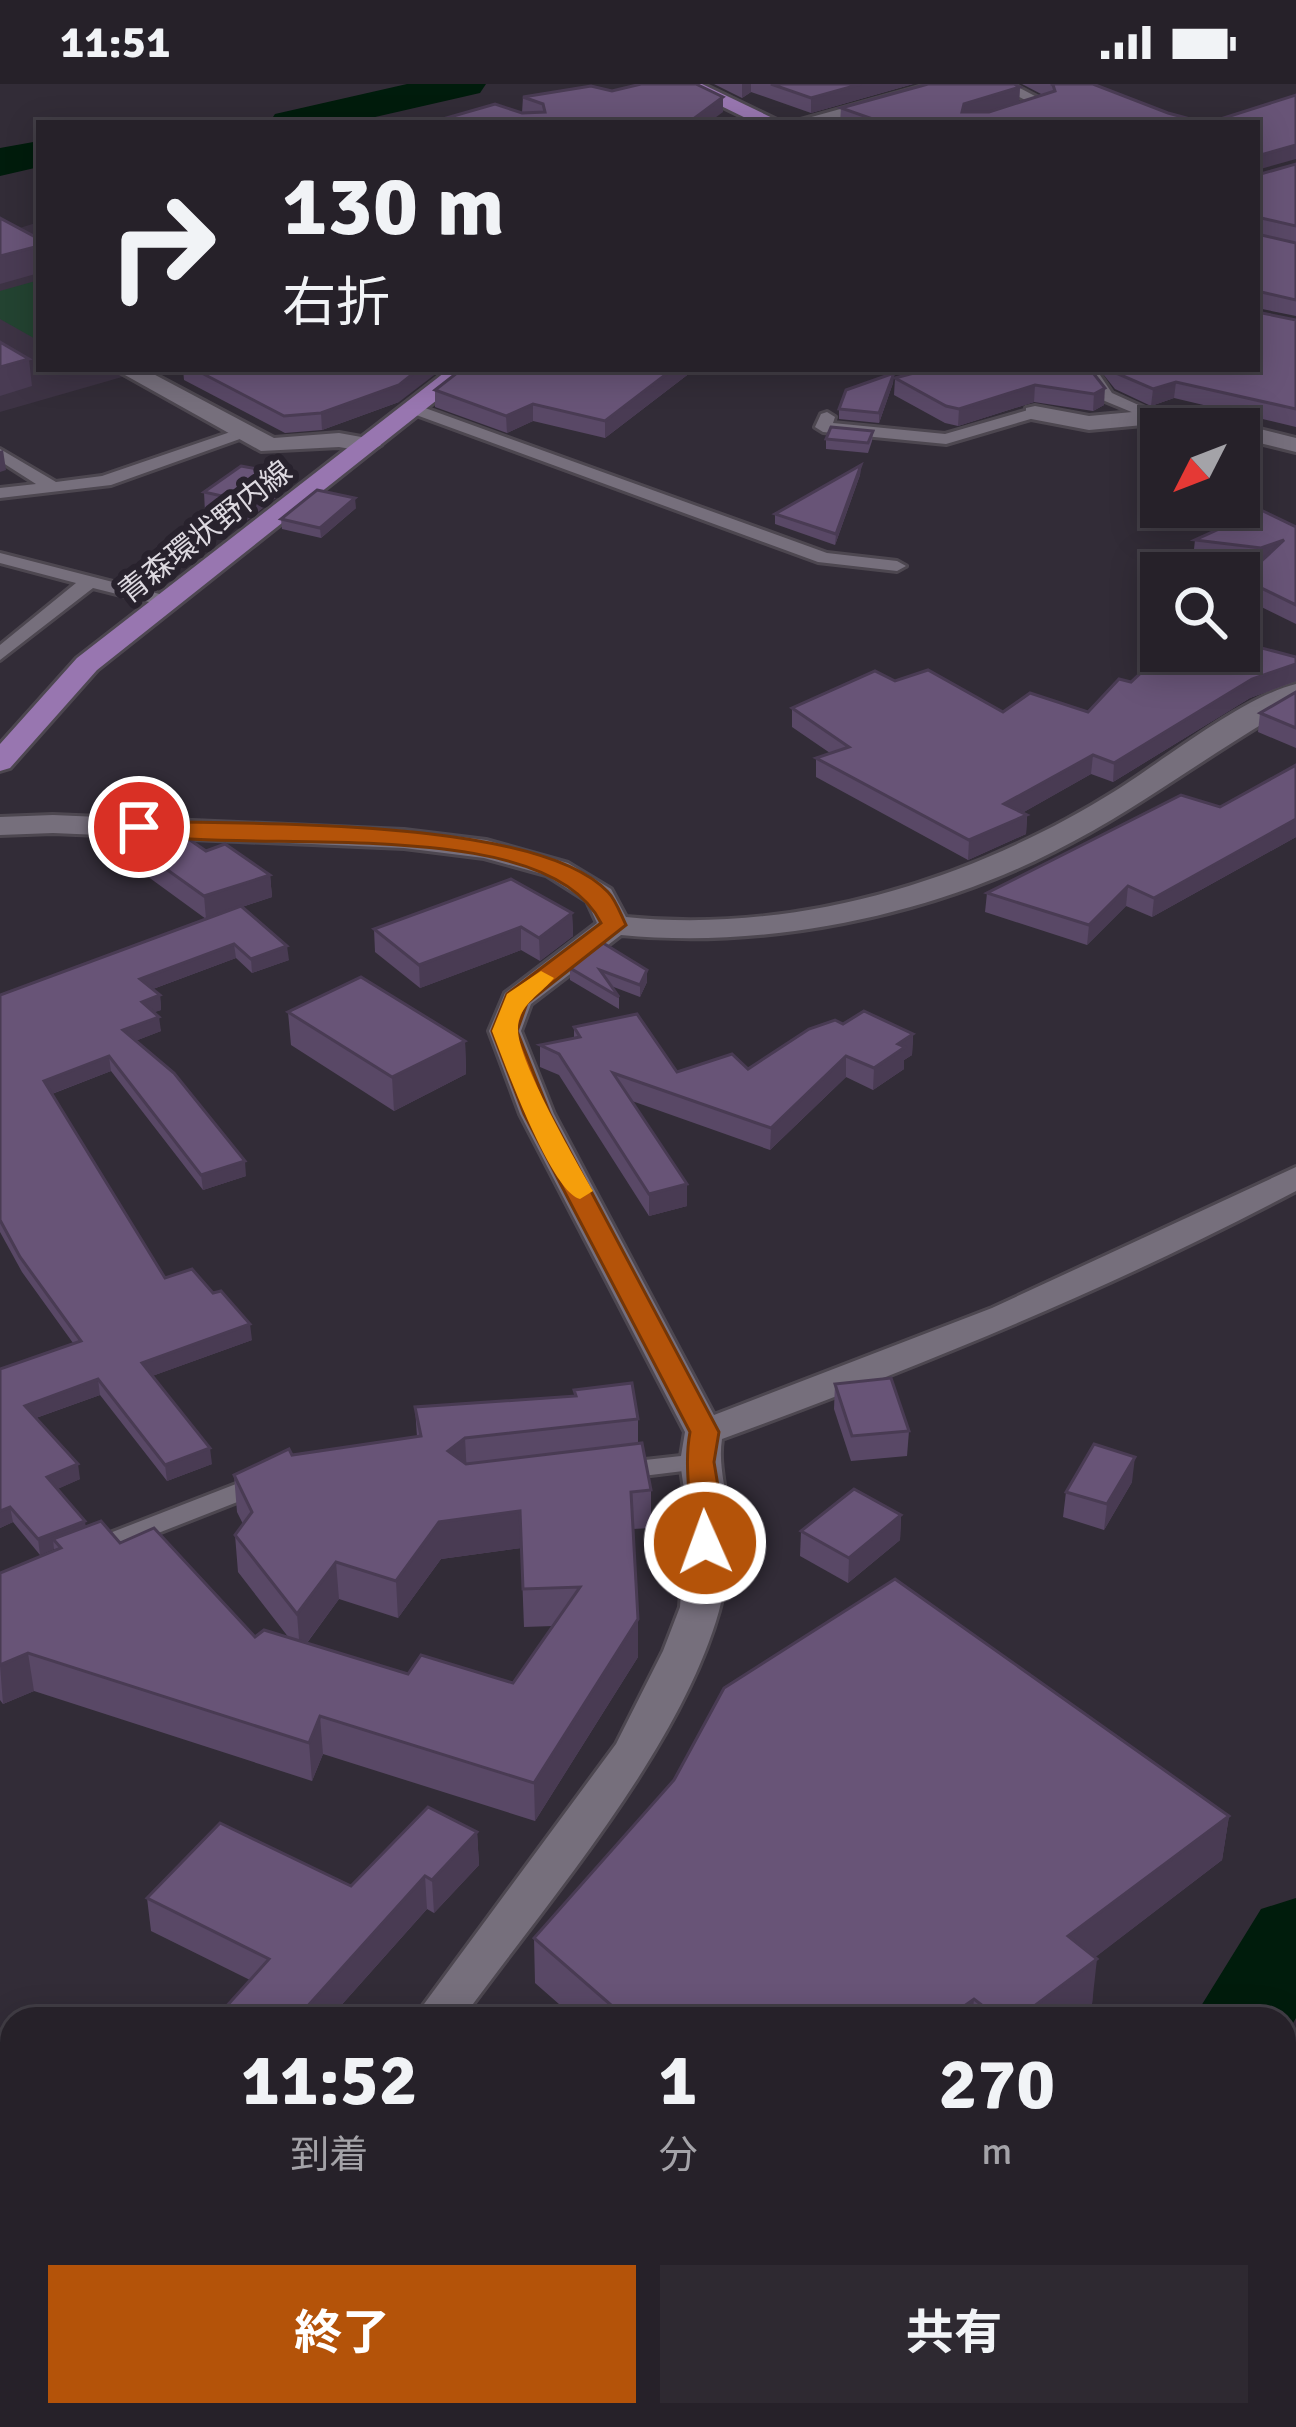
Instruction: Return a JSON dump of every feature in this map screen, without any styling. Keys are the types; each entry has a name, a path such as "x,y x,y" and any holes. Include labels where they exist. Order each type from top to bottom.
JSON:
{"main road":[{"path":"686,84 766,120"},
{"name":"青森環状野内線","path":"0,762 87,664 460,372"}],"street":[{"path":"812,120 953,84"},
{"path":"132,372 270,446 339,440 369,445"},
{"path":"1035,413 1089,423 1140,418"},
{"path":"1260,436 1296,445"},
{"path":"445,2007 633,1752 684,1652 700,1607 707,1510 702,1447 537,1114 505,1031 515,1000 614,925 692,931 784,920 892,898 978,871 1043,845 1296,692"},
{"path":"0,826 53,824 404,839 486,849 557,868 600,896 614,925"},
{"path":"702,1447 1062,1290 1296,1178"}],"lane":[{"path":"982,120 1043,104 1001,84"},
{"path":"1090,372 1106,396 1140,410"},
{"path":"414,409 824,558 897,566"},
{"path":"827,417 823,427 924,440 946,439 1035,413"},
{"path":"0,493 106,481 245,432"},
{"path":"0,454 53,487"},
{"path":"0,558 169,602"},
{"path":"0,654 90,581"},
{"path":"583,1475 702,1447"},
{"path":"64,1560 236,1492"}],"shaded area":[{"path":"36,223 36,372 140,372 0,412 0,234"}],"green space":[{"path":"36,281 36,339 0,319 0,291"}],"building":[{"path":"641,84 696,84 723,97 692,120 439,120 495,104 522,113 545,112 543,104 523,97 591,86 612,91"},
{"path":"771,84 861,84 811,98"},
{"path":"928,84 1020,87 964,104 962,112 989,112 1055,91 1051,84 1093,84 1194,120 875,120 841,108"},
{"path":"1296,95 1296,145 1260,155 1260,120 1217,120"},
{"path":"1296,164 1296,226 1260,218 1260,174"},
{"path":"0,218 36,237 36,247 0,256"},
{"path":"1260,235 1296,243 1296,300 1260,292"},
{"path":"1260,313 1296,320 1296,409 1176,382 1153,389 1116,373 1260,372"},
{"path":"0,342 29,359 0,367"},
{"path":"200,372 415,372 399,385 321,413 284,416"},
{"path":"458,372 669,372 605,421 533,404 506,416 435,390"},
{"path":"918,372 1092,372 1105,388 1094,394 1035,385 959,409 895,378"},
{"path":"894,373 879,413 839,409 846,390"},
{"path":"831,427 873,431 868,443 826,439"},
{"path":"861,465 836,534 775,514"},
{"path":"241,466 280,473 244,501 204,492"},
{"path":"317,490 355,498 320,528 281,519"},
{"path":"1260,510 1296,527 1296,605 1260,587 1260,562 1284,540 1261,548 1195,540 1221,528 1260,528"},
{"path":"1260,648 1296,657 1296,664 1252,679 1114,763 1093,755 1004,804 1027,815 969,840 816,758 849,747 792,708 875,671 895,681 928,670 1003,712 1030,693 1088,712 1119,679 1131,682 1142,672 1260,672"},
{"path":"1296,692 1296,728 1260,713"},
{"path":"1296,765 1296,819 1154,898 1128,886 1089,925 987,893 1181,795 1220,807"},
{"path":"187,838 206,851 225,844 270,875 204,896 145,854"},
{"path":"511,879 572,913 539,938 521,927 419,965 374,929"},
{"path":"241,906 287,946 251,959 234,944 140,979 160,995 142,1002 159,1017 123,1030 174,1073 245,1161 201,1175 109,1056 44,1081 165,1278 192,1269 213,1293 221,1291 250,1324 142,1363 210,1448 165,1465 98,1379 25,1406 78,1464 47,1477 85,1521 38,1539 10,1507 0,1511 0,1369 81,1341 20,1257 0,1220 0,995"},
{"path":"603,943 647,970 640,985 600,970 619,997 570,968"},
{"path":"361,977 465,1041 392,1077 288,1012"},
{"path":"864,1011 913,1034 898,1044 905,1047 874,1068 846,1056 771,1128 613,1073 687,1184 649,1194 559,1054 540,1045 580,1037 574,1027 637,1014 677,1072 732,1054 748,1069 809,1029 835,1020 843,1024"},
{"path":"891,1378 909,1431 852,1436 835,1384"},
{"path":"632,1383 638,1419 465,1438 448,1451 466,1464 642,1443 651,1490 631,1492 638,1619 534,1783 320,1716 309,1743 28,1653 0,1665 0,1573 61,1548 53,1539 101,1521 120,1543 154,1528 255,1637 264,1630 408,1674 421,1655 513,1683 580,1587 523,1589 520,1511 439,1522 396,1581 336,1562 297,1614 235,1535 252,1512 234,1475 289,1449 292,1455 421,1436 415,1407 576,1396 574,1390"},
{"path":"1094,1444 1135,1457 1107,1504 1066,1492"},
{"path":"854,1489 901,1515 849,1558 801,1531"},
{"path":"895,1579 1229,1816 1068,1936 1097,1959 1033,2007 984,2007 974,1999 963,2007 613,2007 534,1938 674,1780 724,1688"},
{"path":"428,1807 477,1832 432,1880 425,1876 307,2007 226,2007 269,1959 147,1898 220,1823 351,1886"}],"waterway":[{"path":"304,120 465,84"},
{"path":"0,162 36,155"},
{"path":"1251,2007 1296,1935"}],"slow traffic":[{"path":"541,978 515,1000 505,1031 537,1114 580,1191"}],"route":[{"path":"139,827 404,839 486,849 557,868 600,896 614,925 515,1000 505,1031 537,1114 704,1432 699,1462 707,1510 705,1543"}]}
